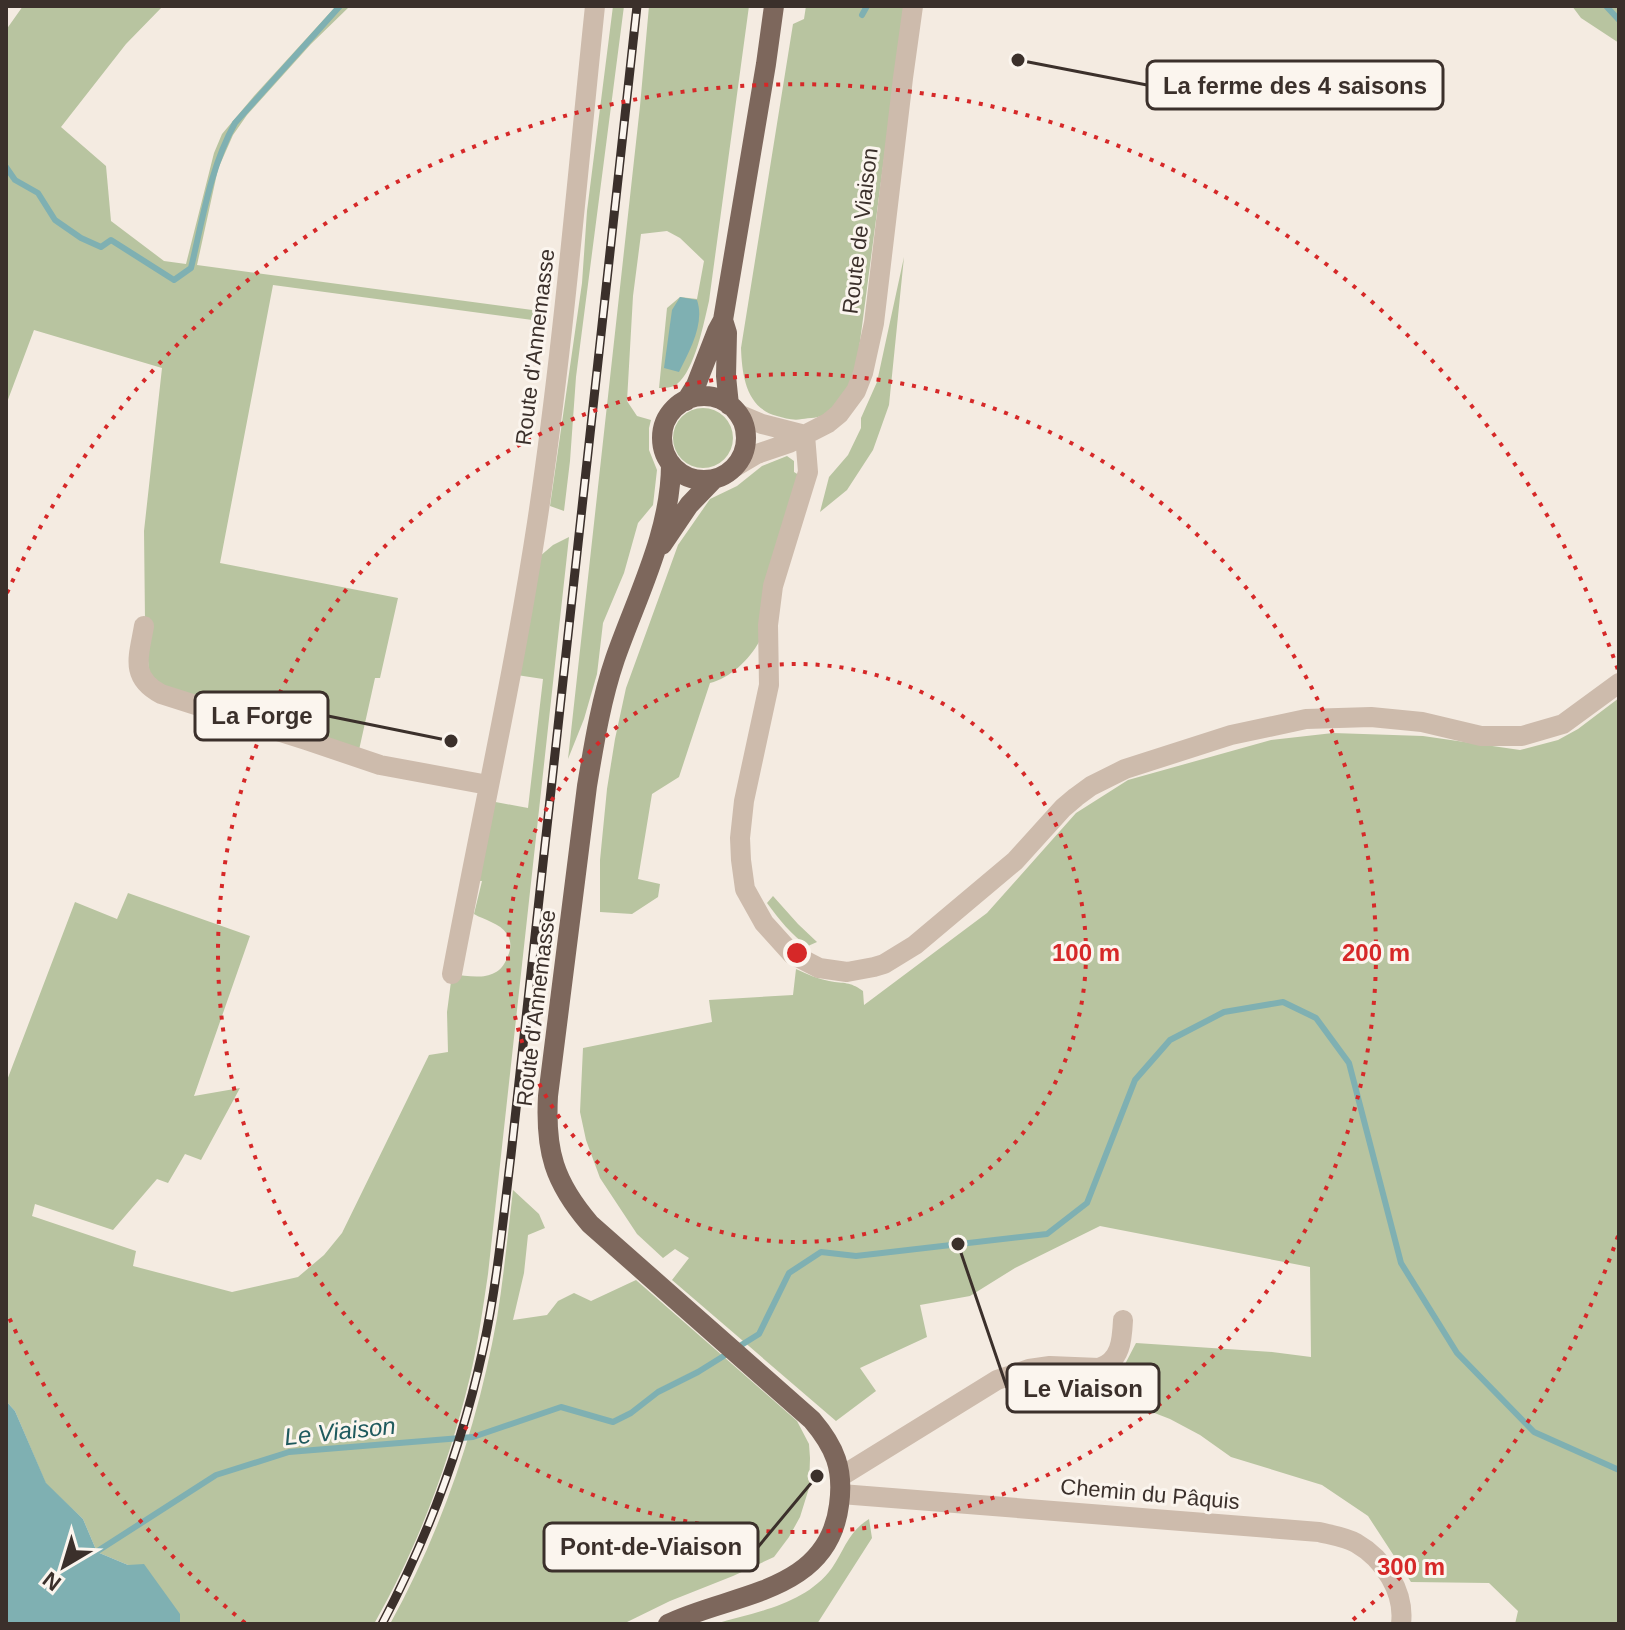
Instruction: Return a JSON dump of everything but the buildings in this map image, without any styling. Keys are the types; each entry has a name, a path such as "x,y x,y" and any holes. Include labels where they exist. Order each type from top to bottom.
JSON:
{"main road":[{"name":"Route d'Annemasse","path":"774,6 723,320 696,385 686,401 671,413 663,430 663,448 671,464 668,496 652,562 614,662 603,703 583,817 546,1123 552,1158 564,1190 590,1224 812,1420 832,1447 838,1463 840,1485"},
{"name":"Route d'Annemasse","path":"652,562 689,505 713,480 735,467 743,455 745,427 734,409 726,376 727,333 723,320"},
{"path":"686,401 716,398 734,409"},
{"path":"671,464 690,478 713,480"},
{"path":"668,1624 683,1616 777,1586 803,1570 823,1549 830,1536 838,1513 840,1485"}],"street":[{"name":"Route d'Annemasse","path":"452,974 537,520 566,298 595,6"},
{"name":"Route de Viaison","path":"735,467 828,423 856,391 863,373 874,323 913,6"},
{"path":"734,409 762,424 805,435 808,472 773,586 768,625 769,685 744,801 740,838 745,889 764,923 792,954 819,968 847,972 874,967 908,950 1006,869 1076,797 1125,769 1231,735 1306,719 1371,717 1422,722 1481,736 1522,736 1563,724 1619,683"},
{"path":"144,626 138,669 144,682 161,694 380,765 488,785"},
{"path":"840,1485 997,1380 1029,1369 1050,1366 1106,1366 1119,1353 1123,1320"},
{"name":"Chemin du Pâquis","path":"840,1485 1319,1532 1355,1543 1373,1555 1394,1585 1401,1603 1401,1624"}],"green space":[{"path":"23,6 163,6 126,44 61,127 106,166 111,221 164,261 186,264 214,153 222,134 336,6 350,6 311,44 233,135 218,169 197,265 540,311 540,321 273,285 220,563 398,598 380,678 375,678 357,759 150,688 144,531 162,368 34,330 6,405 6,30"},
{"path":"613,6 624,6 576,377 564,511 550,506 582,283 587,211"},
{"path":"649,6 749,6 709,301 689,368 677,384 668,388 659,388 667,308 680,297 697,299 704,261 680,238 667,231 641,234 633,296 627,401 637,416 651,420 649,450 657,470 653,505 638,523 624,573 603,623 597,674 568,759 640,106"},
{"path":"806,6 904,6 856,372 840,400 826,414 795,420 767,412 752,398 745,379 741,348 793,24 804,19"},
{"path":"1572,6 1619,6 1619,43 1581,18"},
{"path":"904,257 889,405 873,450 847,490 820,512 829,477 848,455 877,382"},
{"path":"703,408 724,417 733,438 724,459 703,468 682,459 673,438 682,417"},
{"path":"787,456 794,461 794,472 799,475 759,642 738,667 710,683 679,777 652,794 638,879 660,884 658,897 632,914 600,912 600,860 615,739 626,688 678,545 710,499 737,486 762,466"},
{"path":"569,537 488,1274 470,1377 442,1473 405,1565 374,1624 180,1624 179,1614 128,1565 97,1552 83,1519 46,1484 15,1411 6,1401 6,1083 75,902 117,919 128,893 250,936 194,1096 240,1088 201,1160 185,1154 168,1183 157,1179 113,1230 35,1204 32,1216 136,1251 133,1266 232,1292 298,1277 324,1255 342,1233 429,1055 448,1052 447,1012 452,974 476,977 491,974 503,966 509,952 510,940 504,930 474,914 482,881 469,881 485,800 528,808 543,679 510,674 539,557"},
{"path":"1619,698 1619,1624 1515,1624 1518,1611 1489,1583 1411,1582 1368,1516 1322,1485 1231,1457 1170,1419 1072,1381 1074,1377 1107,1380 1124,1366 1136,1343 1311,1357 1310,1267 1100,1226 1015,1268 970,1296 920,1305 927,1337 860,1368 876,1391 836,1421 672,1280 689,1258 675,1249 663,1258 637,1234 600,1178 580,1112 583,1048 712,1022 709,1000 793,995 796,969 858,988 863,991 864,1005 987,913 1076,813 1128,780 1271,740 1333,733 1423,736 1520,750 1558,740"},
{"path":"773,896 817,942 808,946 791,932 767,903"},
{"path":"513,1190 539,1214 545,1228 528,1235 524,1273 513,1320 547,1315 558,1301 574,1293 591,1301 636,1280 797,1421 809,1444 809,1488 800,1517 774,1557 623,1624 390,1624 442,1514 469,1437 497,1318"},
{"path":"869,1519 872,1538 817,1624 715,1624 762,1611 808,1591 821,1581 851,1535"}],"water":[{"path":"680,297 697,300 699,318 688,355 679,372 664,368 672,310"},
{"path":"6,1401 15,1411 46,1483 83,1519 97,1552 128,1565 144,1564 180,1614 180,1624 6,1624"}],"waterway":[{"path":"6,167 15,180 38,193 55,220 81,238 101,247 111,240 174,280 191,268 213,175 235,123 340,6"},
{"path":"862,15 867,6"},
{"path":"1606,6 1619,20"},
{"name":"Le Viaison","path":"93,1554 216,1475 289,1452 473,1437 561,1407 613,1422 631,1413 658,1392 698,1372 759,1334 789,1273 821,1252 856,1256 1047,1234 1087,1203 1135,1080 1170,1040 1224,1012 1283,1002 1316,1018 1349,1063 1401,1263 1457,1353 1534,1432 1619,1470"}],"railway":[{"path":"382,1624 429,1524 454,1456 475,1385 492,1301 511,1155 637,6"}],"place":[{"name":"La ferme des 4 saisons","path":"1018,60"},
{"name":"La Forge","path":"451,741"},
{"name":"Le Viaison","path":"958,1244"},
{"name":"Pont-de-Viaison","path":"817,1476"}]}
